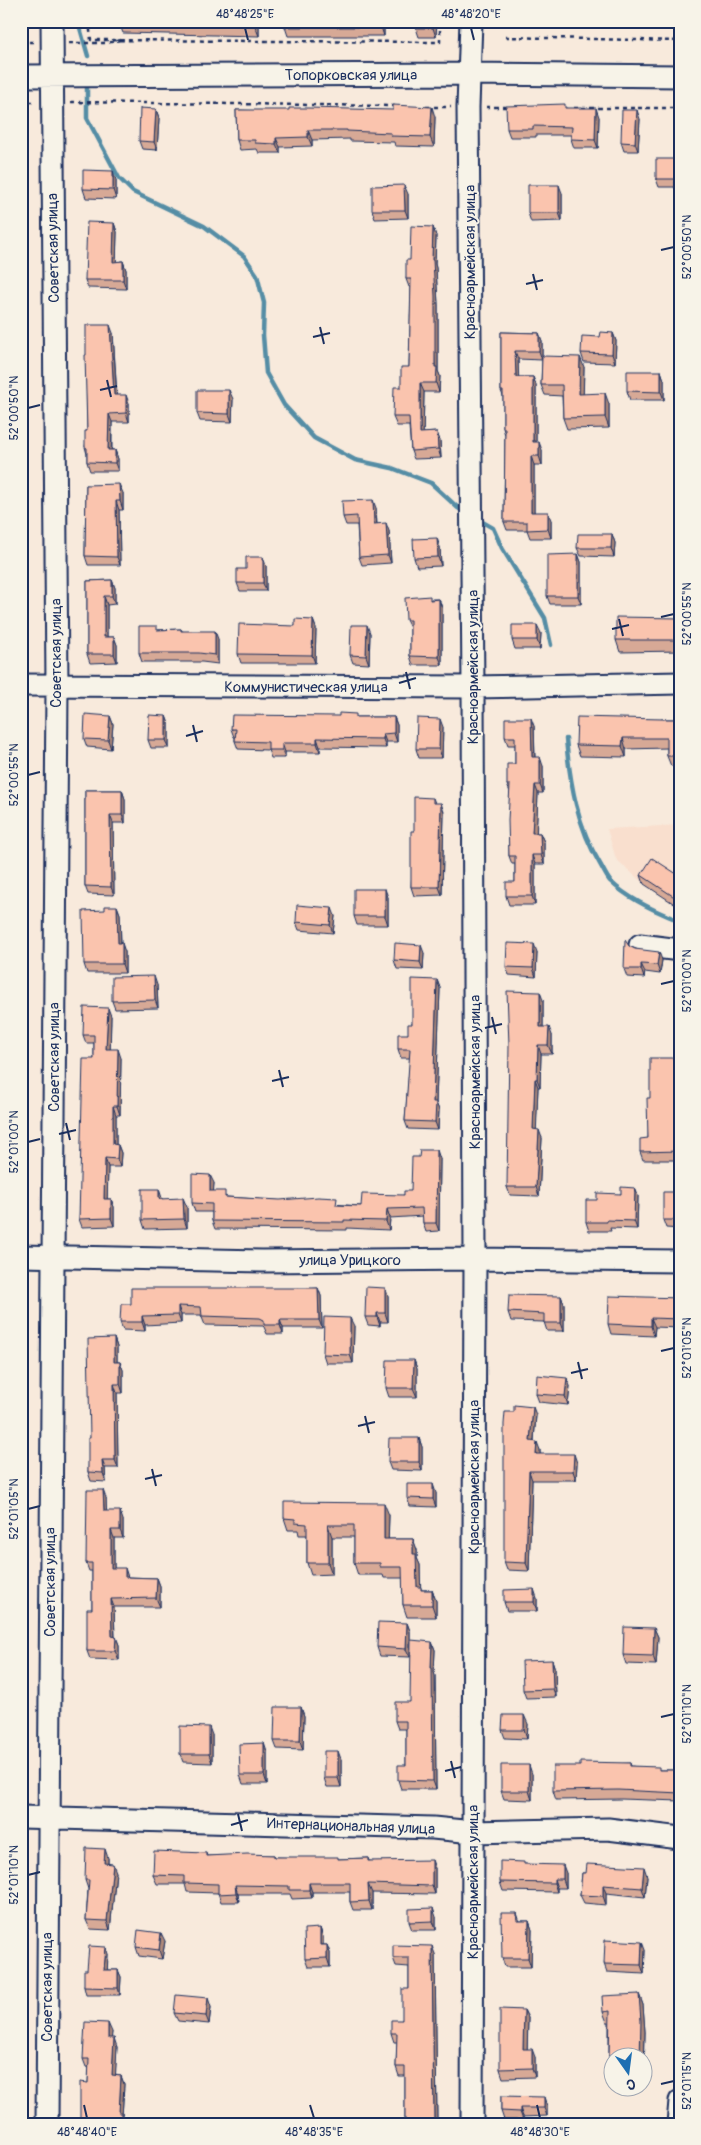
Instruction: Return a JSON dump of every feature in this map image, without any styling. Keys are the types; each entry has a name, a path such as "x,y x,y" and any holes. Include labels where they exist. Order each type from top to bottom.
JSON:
{"street":[{"name":"Красноармейская улица","path":"471,21 468,107 472,471 475,1259 472,2124"},
{"name":"Советская улица","path":"47,2124 57,686 52,76 48,32"},
{"name":"Топорковская улица","path":"21,76 470,74 680,76"},
{"name":"Коммунистическая улица","path":"21,685 473,687 680,683"},
{"path":"640,945 680,950"},
{"name":"улица Урицкого","path":"21,1256 262,1261 475,1259 680,1261"},
{"name":"Интернациональная улица","path":"21,1817 433,1828 473,1832 608,1829 680,1838"},
{"path":"678,2124 680,2101"}],"path":[{"path":"89,21 91,40 440,42 440,21"},
{"path":"21,42 48,32 106,44 127,39"},
{"path":"505,36 680,41"},
{"path":"21,102 38,102"},
{"path":"64,102 399,106"},
{"path":"418,107 516,108"},
{"path":"564,108 680,108"}],"shaded area":[{"path":"680,825 680,907 644,884 616,859 607,829"}],"building":[{"path":"119,21 255,21 255,26 119,23"},
{"path":"285,21 381,21 381,27 285,27"},
{"path":"416,21 433,21 433,28 416,28"},
{"path":"565,104 565,108 596,108 595,140 571,139 572,127 533,126 533,129 507,129 506,106"},
{"path":"393,105 432,107 430,137 391,136 391,133 347,130 308,130 308,137 276,138 276,144 255,143 255,140 237,140 236,110 308,108 393,110"},
{"path":"140,108 156,109 154,142 139,141"},
{"path":"622,110 637,110 635,143 621,142"},
{"path":"656,159 680,159 680,189 675,189 675,179 656,179"},
{"path":"83,170 113,171 113,190 83,189"},
{"path":"404,185 405,210 372,210 372,186"},
{"path":"528,185 559,185 559,213 528,213"},
{"path":"87,222 114,223 113,262 123,261 123,280 85,280"},
{"path":"411,226 433,227 432,260 435,296 436,383 420,383 420,433 437,432 438,449 411,451 409,417 393,417 394,387 401,387 401,367 409,367 411,279 406,279 406,260 410,260"},
{"path":"86,325 110,325 114,395 126,395 126,413 109,414 108,450 115,450 115,463 87,462 87,448 85,447 85,431 87,431"},
{"path":"501,332 539,333 539,351 515,351 516,377 533,377 533,442 539,442 539,456 531,456 531,512 548,512 548,529 527,530 527,522 504,522 505,428 503,428 503,391 501,391"},
{"path":"601,332 613,333 612,354 581,353 582,336 600,337"},
{"path":"542,356 580,357 579,394 605,393 605,417 563,418 562,385 541,385"},
{"path":"627,371 661,371 661,392 627,391"},
{"path":"197,390 229,390 229,414 197,413"},
{"path":"119,484 120,501 116,501 117,557 85,556 86,485"},
{"path":"373,500 374,524 386,523 388,555 359,557 357,516 343,517 342,501"},
{"path":"578,534 612,534 611,548 577,548"},
{"path":"437,538 438,557 414,558 413,539"},
{"path":"578,554 578,596 547,596 547,555"},
{"path":"246,557 263,557 263,583 237,583 237,569 246,569"},
{"path":"112,580 112,596 104,596 104,637 114,637 114,654 87,654 87,581"},
{"path":"430,596 430,600 439,599 439,657 410,656 410,620 406,620 405,598"},
{"path":"616,617 680,618 680,640 616,640"},
{"path":"295,619 313,620 312,655 238,654 239,624 295,626"},
{"path":"351,625 367,625 366,656 350,655"},
{"path":"512,625 537,625 537,640 512,640"},
{"path":"139,626 157,626 157,630 215,631 215,655 199,653 139,653"},
{"path":"339,713 356,714 356,717 394,717 394,733 383,734 383,739 317,738 317,743 282,743 282,750 268,750 268,742 235,741 236,729 231,729 232,715 339,716"},
{"path":"85,714 110,716 108,740 84,739"},
{"path":"149,715 166,716 166,740 148,740"},
{"path":"577,717 680,719 680,756 667,756 667,738 623,738 622,746 576,745"},
{"path":"417,718 440,719 439,749 416,749"},
{"path":"505,718 531,718 532,757 540,757 540,785 535,785 532,833 540,833 541,855 532,855 532,896 506,896 506,882 515,882 515,856 509,856 508,820 510,785 507,785 507,764 515,764 515,737 505,737"},
{"path":"85,790 122,790 122,815 110,815 111,887 85,886"},
{"path":"414,797 433,798 433,803 441,803 439,887 411,887 411,831 414,831"},
{"path":"652,858 680,876 680,893 676,898 641,875"},
{"path":"354,889 385,889 385,916 354,916"},
{"path":"297,905 332,908 330,925 296,922"},
{"path":"105,906 117,906 118,943 122,943 122,964 84,964 83,911 105,910"},
{"path":"625,940 629,946 635,949 659,952 657,965 641,964 641,969 624,969"},
{"path":"395,943 421,945 420,962 394,960"},
{"path":"507,943 534,944 533,968 506,967"},
{"path":"154,976 155,1000 112,1001 112,977"},
{"path":"412,979 437,980 433,1102 436,1102 435,1122 405,1121 410,1049 398,1049 398,1034 408,1034 408,1024 412,1024"},
{"path":"507,991 540,992 540,1027 549,1027 548,1045 538,1045 537,1079 535,1079 533,1129 539,1130 536,1187 507,1187 509,1045"},
{"path":"84,1007 108,1008 106,1049 118,1049 117,1106 113,1106 113,1144 118,1145 117,1159 105,1158 104,1199 111,1199 111,1218 79,1219 83,1059 94,1059 94,1035 83,1035"},
{"path":"650,1058 680,1058 680,1151 640,1152 640,1139 648,1138 647,1098 650,1098"},
{"path":"420,1150 437,1150 436,1223 423,1223 422,1208 387,1209 386,1221 212,1221 212,1204 192,1203 192,1174 210,1175 210,1191 225,1191 225,1197 280,1200 318,1197 337,1198 336,1205 361,1206 362,1194 404,1195 404,1191 411,1191 412,1157 419,1157"},
{"path":"621,1187 635,1188 634,1221 607,1220 607,1222 586,1222 586,1200 597,1200 597,1193 621,1194"},
{"path":"142,1189 159,1189 159,1199 183,1198 184,1219 142,1220"},
{"path":"663,1192 680,1192 680,1220 663,1220"},
{"path":"366,1287 385,1288 385,1313 377,1313 377,1317 365,1317"},
{"path":"131,1288 318,1288 319,1320 280,1320 280,1325 264,1325 264,1320 260,1318 202,1316 201,1307 178,1306 178,1315 142,1316 142,1322 120,1322 121,1304 131,1304"},
{"path":"509,1295 561,1296 561,1323 544,1323 544,1314 508,1312"},
{"path":"609,1296 680,1298 680,1319 651,1318 651,1326 608,1324"},
{"path":"324,1317 350,1318 350,1355 323,1354"},
{"path":"114,1338 114,1362 120,1362 120,1384 114,1384 115,1460 102,1460 103,1473 88,1472 88,1438 90,1438 88,1339"},
{"path":"387,1360 414,1360 413,1388 386,1388"},
{"path":"537,1375 567,1378 565,1396 536,1394"},
{"path":"514,1405 533,1407 530,1441 537,1442 536,1454 574,1454 573,1471 529,1471 526,1563 504,1562 504,1424 505,1412 514,1412"},
{"path":"389,1438 419,1438 419,1462 388,1462"},
{"path":"407,1484 433,1484 433,1499 407,1498"},
{"path":"87,1490 103,1490 104,1511 120,1511 120,1530 111,1530 111,1568 125,1568 125,1577 157,1578 156,1598 111,1599 112,1636 116,1637 115,1651 87,1651 87,1609 92,1609 92,1563 86,1563"},
{"path":"284,1502 384,1503 384,1539 413,1539 413,1554 416,1554 417,1587 421,1587 421,1590 432,1590 432,1605 403,1605 402,1567 380,1567 380,1563 354,1563 354,1525 328,1525 328,1563 307,1563 307,1524 295,1523 295,1519 284,1518"},
{"path":"534,1589 534,1602 504,1602 504,1590"},
{"path":"378,1622 407,1623 406,1649 377,1647"},
{"path":"624,1627 654,1628 653,1656 623,1655"},
{"path":"411,1640 432,1642 433,1781 398,1780 398,1765 406,1765 406,1721 395,1721 395,1702 410,1702"},
{"path":"552,1660 553,1689 523,1690 522,1661"},
{"path":"275,1707 301,1707 300,1741 274,1741"},
{"path":"503,1715 524,1715 524,1730 502,1730"},
{"path":"180,1726 209,1727 209,1754 180,1754"},
{"path":"264,1743 264,1775 240,1775 239,1744"},
{"path":"324,1751 338,1751 338,1778 324,1778"},
{"path":"580,1762 630,1763 630,1766 659,1767 659,1770 680,1770 680,1793 618,1790 553,1791 553,1766 580,1766"},
{"path":"501,1765 529,1765 529,1791 501,1791"},
{"path":"86,1848 105,1849 104,1863 113,1864 107,1921 86,1920 89,1880 85,1880"},
{"path":"154,1851 206,1853 206,1856 247,1854 274,1855 274,1857 368,1858 368,1861 432,1860 432,1886 368,1884 369,1901 350,1902 350,1883 309,1883 309,1890 289,1890 289,1886 235,1885 236,1893 218,1894 218,1884 184,1883 184,1876 153,1875"},
{"path":"500,1861 563,1865 563,1879 554,1879 554,1883 500,1882"},
{"path":"587,1864 644,1867 642,1888 603,1885 603,1896 580,1895 582,1873 586,1873"},
{"path":"433,1908 433,1921 409,1922 409,1909"},
{"path":"501,1913 517,1913 517,1921 529,1921 528,1958 502,1958"},
{"path":"320,1928 320,1945 327,1945 327,1958 305,1959 304,1929"},
{"path":"138,1930 161,1933 159,1950 136,1947"},
{"path":"605,1940 642,1942 641,1965 604,1964"},
{"path":"393,1945 432,1946 434,2124 405,2124 405,2067 396,2067 397,2033 391,2033 391,2020 402,2020 402,1989 409,1989 409,1958 393,1958"},
{"path":"89,1946 106,1947 104,1970 118,1970 118,1988 84,1987 84,1970 87,1970"},
{"path":"639,1994 640,2048 609,2048 610,2011 603,2012 602,1996"},
{"path":"176,1995 208,1998 206,2016 174,2013"},
{"path":"500,2009 524,2010 523,2049 532,2049 532,2068 500,2069"},
{"path":"85,2022 108,2023 108,2038 114,2038 112,2075 121,2076 119,2113 121,2113 121,2124 80,2124 80,2082 88,2083 89,2059 83,2059"},
{"path":"501,2096 544,2097 544,2108 520,2108 520,2112 501,2111"}],"waterway":[{"path":"78,21 88,56"},
{"path":"87,86 87,118 119,178 133,192 204,226 244,256 257,275 264,303 263,335 266,373 284,405 314,438 355,460 392,468 431,483 465,513"},
{"path":"479,520 493,528 502,548 545,618 551,645"},
{"path":"566,739 572,788 580,819 592,850 607,877 617,888 634,899 680,921"}]}
